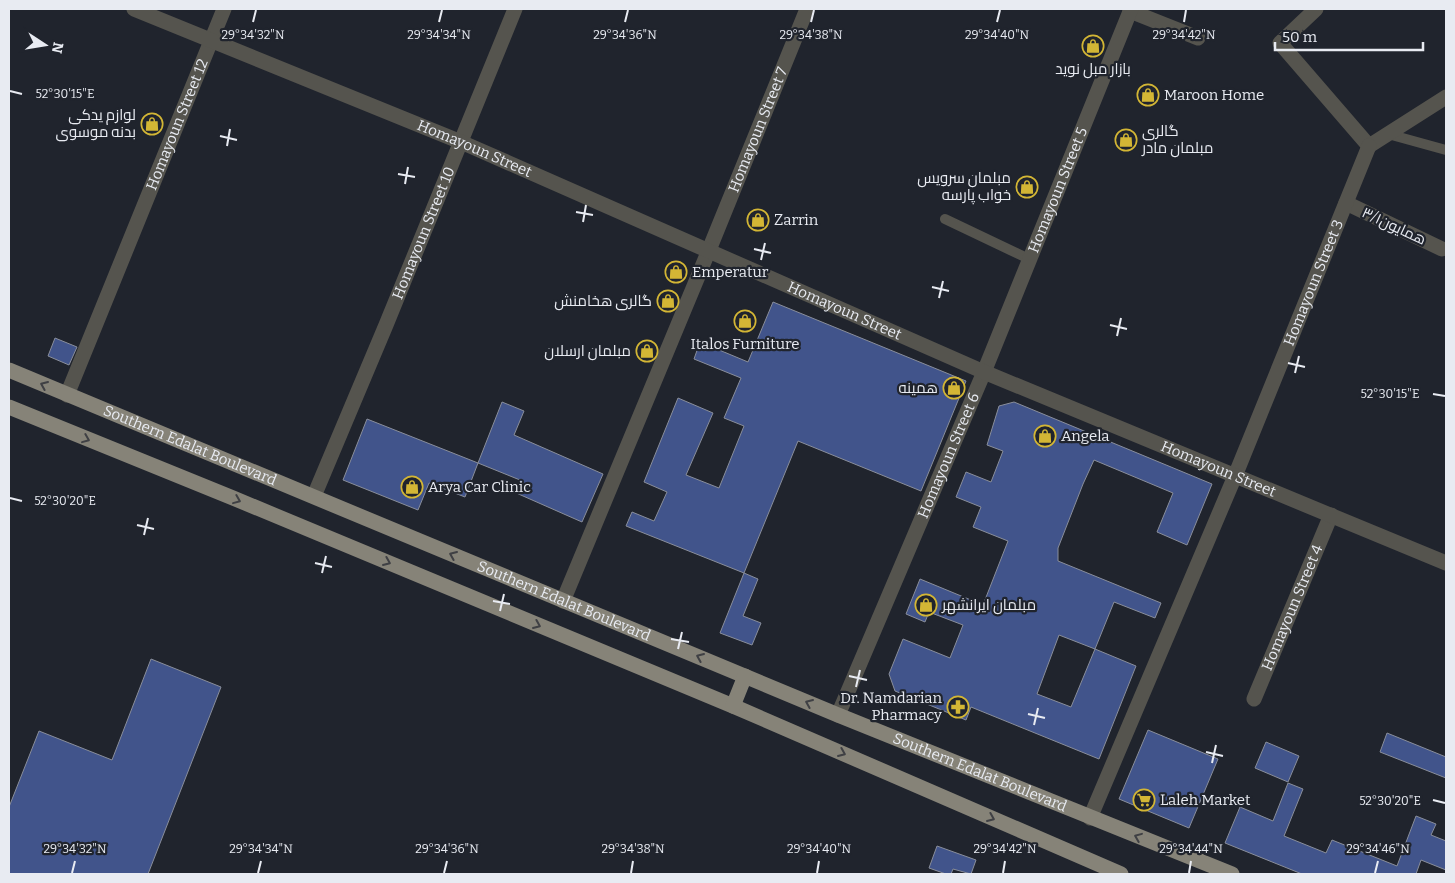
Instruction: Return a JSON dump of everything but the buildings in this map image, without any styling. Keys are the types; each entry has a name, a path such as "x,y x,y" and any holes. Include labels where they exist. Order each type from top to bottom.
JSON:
{"main road":[{"name":"Southern Edalat Boulevard","path":"9,370 838,715 1232,874"},
{"name":"Southern Edalat Boulevard","path":"9,407 733,706 1121,874"},
{"path":"733,706 745,676"}],"street":[{"name":"Homayoun Street","path":"134,9 461,142 984,372 1446,563"},
{"name":"Homayoun Street 12","path":"67,395 144,208 210,39 224,9"},
{"name":"Homayoun Street 10","path":"314,496 515,9"},
{"name":"Homayoun Street 7","path":"563,601 807,9"},
{"path":"1316,9 1280,43 1369,146 1446,97"},
{"path":"1130,10 1198,38"},
{"name":"Homayoun Street 5","path":"984,372 1130,10"},
{"name":"Homayoun Street 3","path":"1235,476 1369,146"},
{"name":"همایون۳/۱","path":"1346,203 1442,249"},
{"name":"Homayoun Street 6","path":"838,715 984,372"},
{"path":"1090,818 1235,476"},
{"name":"Homayoun Street 4","path":"1254,699 1331,515"}],"lane":[{"path":"1388,134 1446,150"},
{"path":"945,219 1029,260"}],"place":[{"name":"بازار مبل نوید","path":"1093,46"},
{"name":"Maroon Home","path":"1148,95"},
{"name":"لوازم یدکی بدنه موسوی","path":"152,124"},
{"name":"گالری مبلمان مادر","path":"1126,140"},
{"name":"مبلمان سرویس خواب پارسه","path":"1027,187"},
{"name":"Zarrin","path":"758,220"},
{"name":"Emperatur","path":"676,272"},
{"name":"گالری هخامنش","path":"668,301"},
{"name":"Italos Furniture","path":"745,321"},
{"name":"مبلمان ارسلان","path":"647,351"},
{"name":"همینه","path":"954,388"},
{"name":"Angela","path":"1045,436"},
{"name":"Arya Car Clinic","path":"412,487"},
{"name":"مبلمان ایرانشهر","path":"926,605"},
{"name":"Dr. Namdarian Pharmacy","path":"958,707"},
{"name":"Laleh Market","path":"1144,800"}]}
